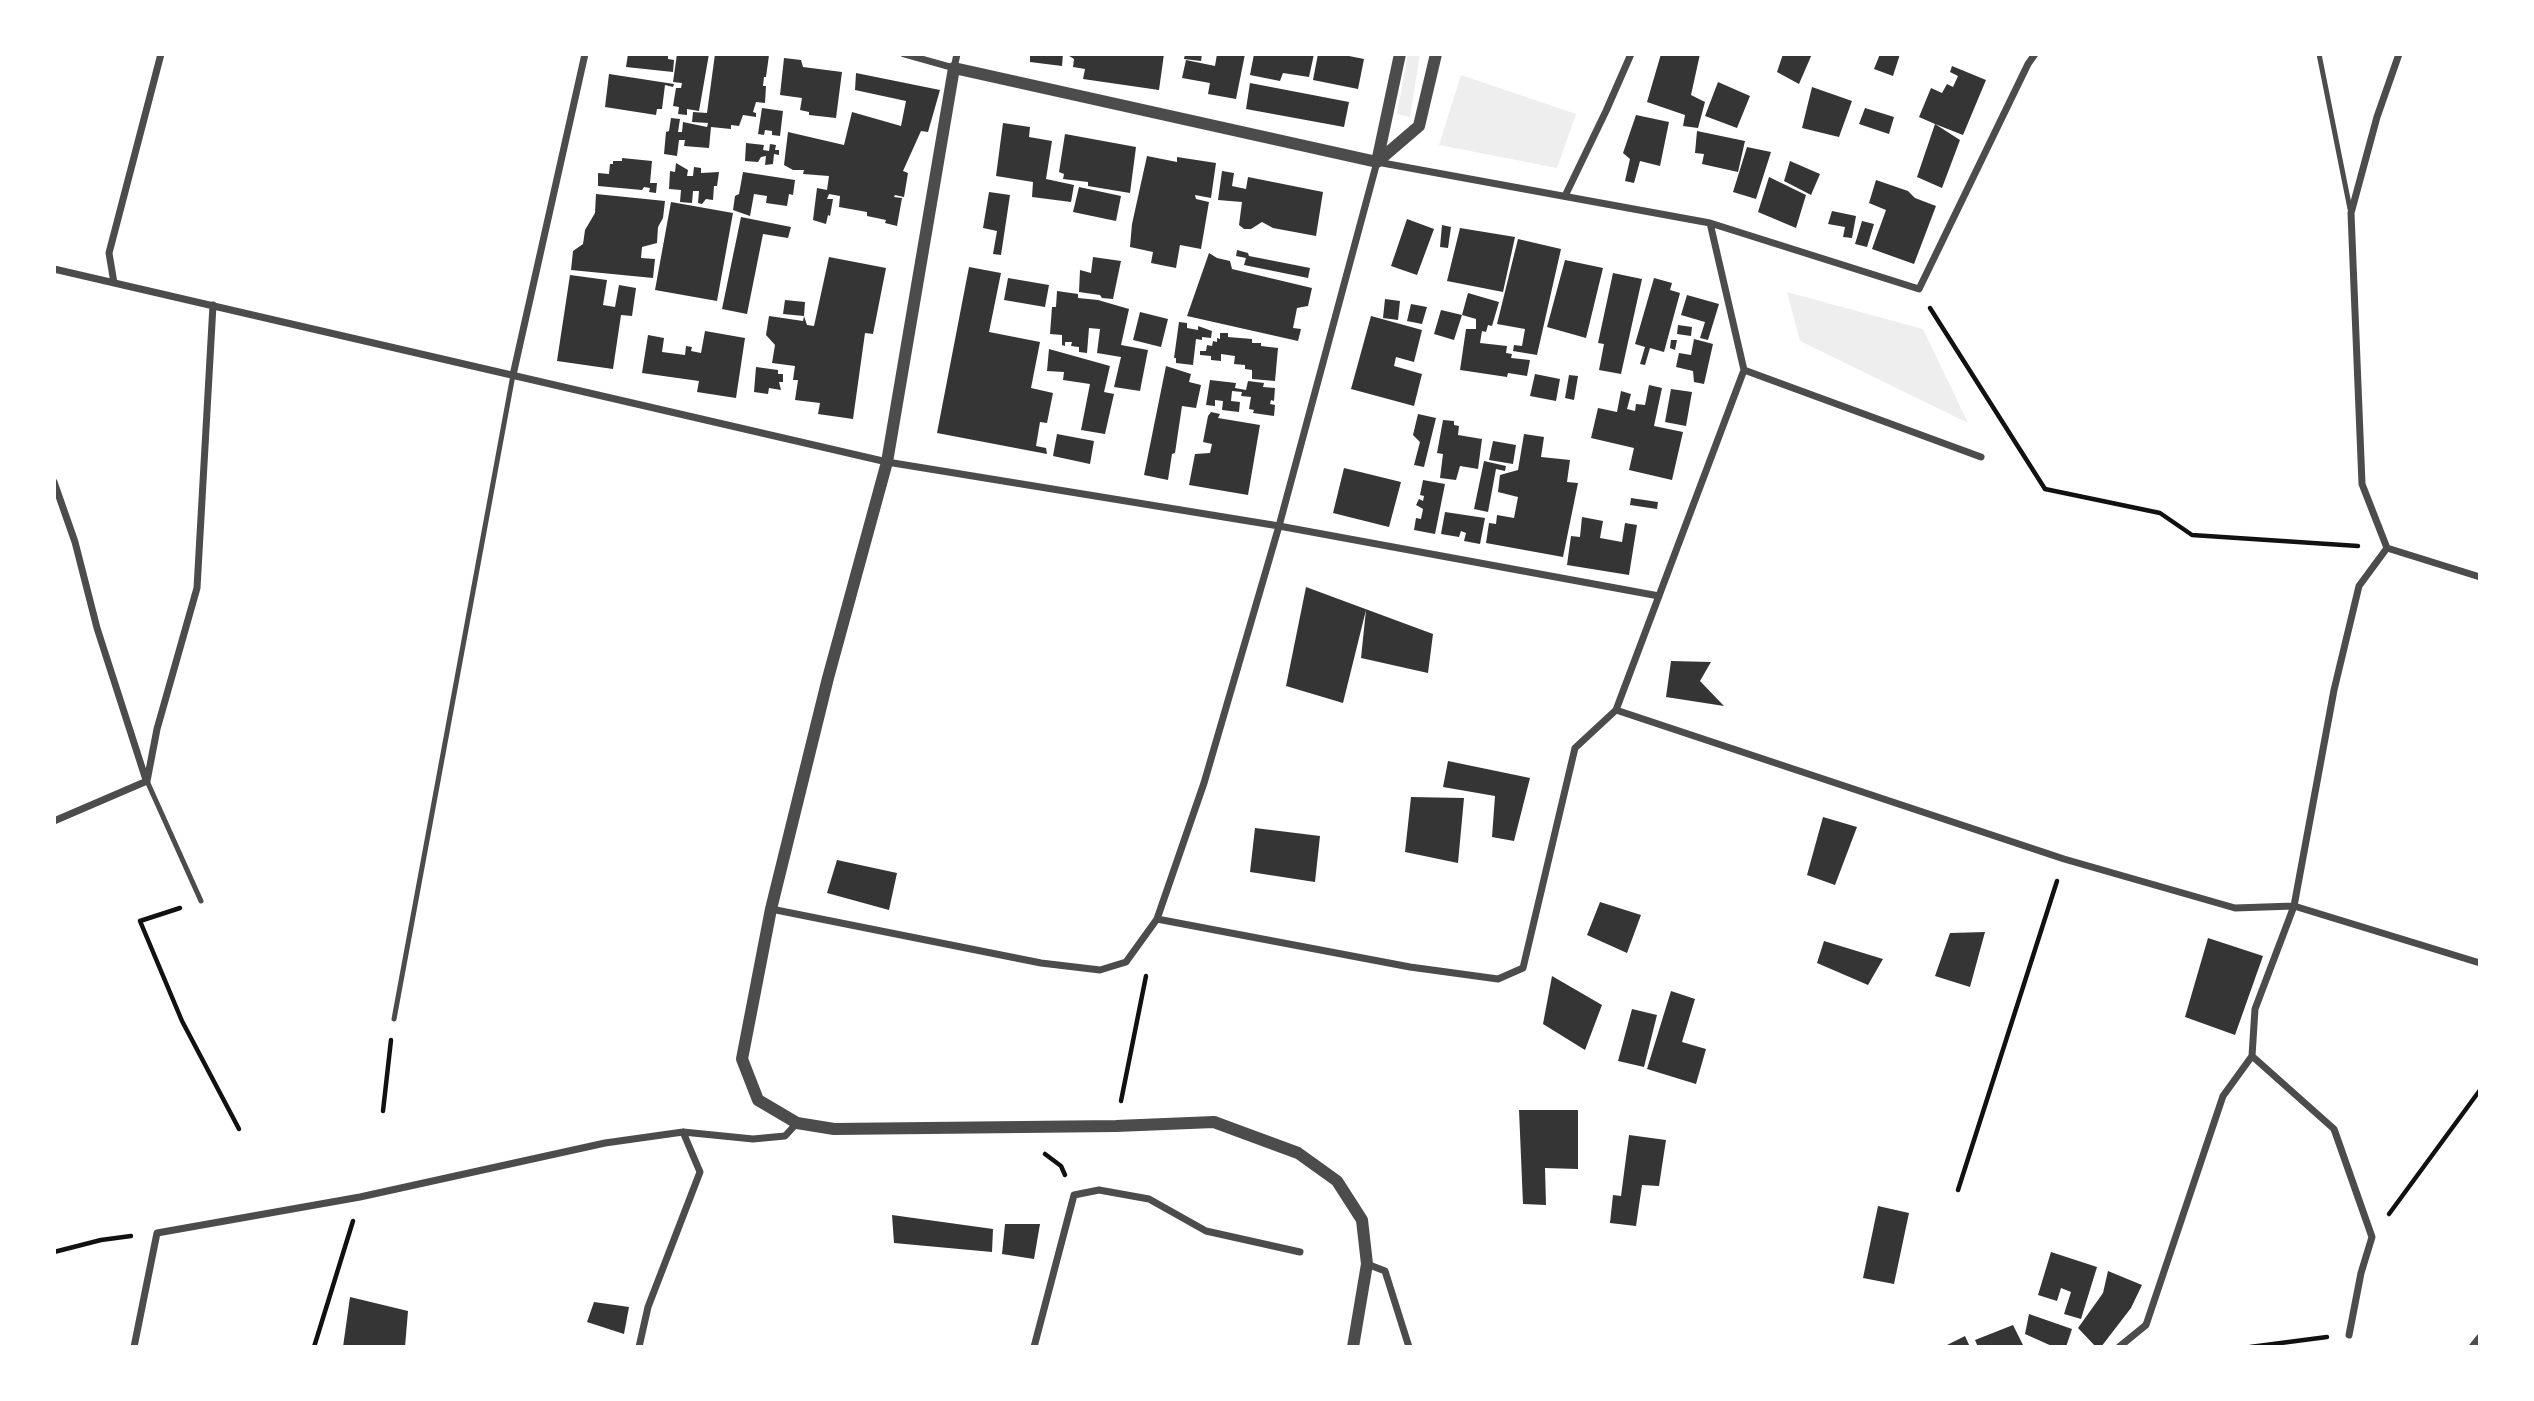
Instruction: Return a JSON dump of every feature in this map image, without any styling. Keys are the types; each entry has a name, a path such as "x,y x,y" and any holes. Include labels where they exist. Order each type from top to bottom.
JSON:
{"street":[{"path":"114,283 109,253 161,54"},
{"path":"513,375 585,54"},
{"path":"904,54 954,68 1377,162 1710,223 1919,289 2035,54"},
{"path":"957,54 887,462 828,678 771,909 742,1059 758,1100 797,1123 834,1129 1116,1126 1214,1122 1298,1153 1337,1181 1362,1220 1367,1264 1353,1347"},
{"path":"771,909 1041,963 1100,970 1126,962 1157,919 1204,783 1279,526 1377,162 1400,54"},
{"path":"1377,162 1419,126 1436,54"},
{"path":"1565,196 1631,54"},
{"path":"2387,548 2362,484 2351,213 2377,117 2399,54"},
{"path":"1157,919 1410,967 1498,979 1523,968 1575,748 1616,710 1744,370 1710,223"},
{"path":"54,269 887,462 1279,526 1659,596"},
{"path":"147,781 157,729 197,588 214,305"},
{"path":"1744,370 1981,457"},
{"path":"54,482 75,542 97,628 147,781"},
{"path":"2387,548 2480,577"},
{"path":"2119,1347 2146,1325 2223,1096 2252,1056 2255,1009 2294,906 2334,690 2359,586 2387,548"},
{"path":"1616,710 2064,859 2235,908 2294,906 2480,963"},
{"path":"54,821 147,781"},
{"path":"2252,1056 2334,1129 2372,1237 2361,1273 2348,1335"},
{"path":"134,1347 157,1233 360,1197 605,1143 683,1132 753,1139 785,1136 797,1123"},
{"path":"639,1347 648,1307 700,1172 683,1132"},
{"path":"1034,1347 1074,1195 1099,1190 1149,1199 1206,1231 1300,1252"},
{"path":"1367,1264 1385,1271 1409,1347"},
{"path":"2472,1347 2480,1337"}],"lane":[{"path":"2319,54 2351,213"},
{"path":"394,1019 513,375"},
{"path":"147,781 201,901"}],"path":[{"path":"1919,289 2045,489 2160,513 2192,535 2387,548"},
{"path":"1958,1190 2064,859"},
{"path":"201,901 140,921 182,1020 239,1129"},
{"path":"1116,1126 1147,971"},
{"path":"383,1111 394,1019"},
{"path":"2372,1237 2480,1090"},
{"path":"1006,1126 1061,1166 1074,1195"},
{"path":"314,1347 360,1197"},
{"path":"54,1252 101,1240 157,1233"},
{"path":"2250,1347 2348,1335"}],"shaded area":[{"path":"1408,54 1420,54 1410,117 1397,114"},
{"path":"1461,75 1576,114 1557,168 1439,145"},
{"path":"1787,292 1923,329 1968,423 1800,341"}],"building":[{"path":"628,54 668,54 668,59 674,60 673,72 626,67"},
{"path":"677,54 709,54 699,111 687,109 687,115 678,114 679,107 673,106 676,88 681,88 682,83 673,82"},
{"path":"715,54 769,55 763,86 766,86 765,103 756,102 753,112 756,117 743,115 739,126 731,125 731,129 711,127 709,148 684,146 685,140 679,140 677,156 664,154 666,132 669,131 671,118 680,119 678,132 682,132 683,122 707,127 708,123 692,122 693,112 707,113"},
{"path":"1030,54 1063,54 1062,66 1030,62"},
{"path":"1066,54 1164,54 1159,90 1083,79 1085,69 1073,67 1074,59"},
{"path":"1185,54 1202,54 1201,61 1184,59"},
{"path":"1217,54 1245,54 1236,99 1208,94 1210,83 1182,78 1186,60 1215,66"},
{"path":"1254,54 1314,54 1309,77 1283,73 1280,81 1250,75"},
{"path":"1318,54 1339,54 1364,59 1358,89 1313,80"},
{"path":"1661,54 1700,54 1691,95 1705,102 1698,128 1683,126 1685,115 1647,102"},
{"path":"1783,54 1812,54 1799,84 1777,72"},
{"path":"1880,54 1900,54 1893,76 1874,69"},
{"path":"784,58 801,60 803,67 842,72 836,118 809,115 809,112 800,110 802,98 780,95"},
{"path":"1952,66 1986,80 1963,135 1919,117 1931,88 1942,93 1947,84 1953,87 1958,76 1950,72"},
{"path":"856,73 940,90 928,132 921,131 903,171 908,173 904,197 894,197 902,198 897,226 885,223 886,220 867,216 867,212 839,207 840,196 829,194 827,199 833,199 826,224 813,220 817,188 827,190 829,176 803,174 804,170 793,170 784,165 788,132 844,145 852,112 901,126 906,101 855,90"},
{"path":"609,74 674,84 673,87 665,85 662,109 657,109 656,115 605,107"},
{"path":"1718,82 1750,96 1737,128 1705,116"},
{"path":"1250,83 1349,102 1344,127 1246,109"},
{"path":"1812,87 1852,101 1839,137 1802,128"},
{"path":"762,108 783,111 780,136 765,130 764,135 758,134"},
{"path":"1865,108 1894,117 1889,134 1859,124"},
{"path":"1636,115 1669,122 1660,166 1640,161 1634,183 1625,181 1630,159 1623,153"},
{"path":"1003,123 1030,127 1029,137 1052,141 1046,179 1074,185 1071,202 1032,197 1033,182 996,176"},
{"path":"1935,124 1960,140 1942,188 1917,177"},
{"path":"1697,131 1745,141 1738,172 1702,164 1704,154 1695,153"},
{"path":"1065,134 1136,147 1130,193 1088,186 1088,182 1063,179 1064,174 1059,172"},
{"path":"746,143 764,145 763,150 769,151 770,144 776,145 775,150 779,150 779,155 774,154 773,164 765,165 766,156 761,157 758,162 745,161"},
{"path":"1747,147 1771,152 1756,199 1733,192"},
{"path":"1147,156 1177,162 1177,157 1216,163 1211,198 1195,195 1196,199 1209,202 1201,249 1180,245 1176,268 1151,263 1153,252 1130,247 1132,224"},
{"path":"622,158 652,161 650,183 657,183 656,193 649,192 650,188 644,187 642,190 598,186 598,173 609,174 610,164 613,164 613,161 622,161"},
{"path":"1790,161 1820,174 1811,195 1784,181"},
{"path":"676,163 688,170 687,176 693,176 694,167 701,168 701,173 719,172 713,200 706,199 702,204 698,203 699,191 693,191 692,203 680,202 681,190 669,189 670,171 675,172"},
{"path":"1222,171 1234,173 1232,186 1246,189 1248,177 1323,192 1316,236 1273,228 1262,222 1251,229 1244,229 1239,225 1242,202 1218,200"},
{"path":"743,172 795,180 793,195 789,194 787,206 766,203 767,196 754,194 750,216 733,210"},
{"path":"1769,177 1806,195 1796,228 1758,212"},
{"path":"1876,180 1908,191 1915,198 1936,206 1914,264 1872,249 1886,210 1869,203"},
{"path":"1079,187 1121,196 1116,221 1073,212"},
{"path":"989,192 1010,195 1001,255 993,254 997,231 983,228"},
{"path":"596,194 665,201 657,243 642,247 641,258 655,259 653,278 571,270 573,251 583,244 585,230 595,213"},
{"path":"671,202 733,213 717,301 655,290"},
{"path":"1832,211 1856,216 1852,238 1843,237 1845,227 1828,224"},
{"path":"741,217 791,227 788,238 763,234 747,314 722,309"},
{"path":"1407,219 1434,229 1417,275 1391,266"},
{"path":"1862,221 1874,224 1867,247 1855,244"},
{"path":"1442,225 1451,227 1448,248 1440,247"},
{"path":"1460,228 1515,237 1503,292 1447,281"},
{"path":"1518,239 1561,249 1537,355 1513,351 1514,345 1522,346 1525,329 1497,324"},
{"path":"1237,250 1248,253 1249,256 1310,268 1308,278 1244,265 1246,258 1236,256"},
{"path":"1209,253 1230,261 1232,269 1312,288 1308,306 1297,308 1293,328 1301,329 1298,341 1187,316"},
{"path":"829,257 886,268 873,334 865,333 853,419 818,414 820,403 795,400 798,380 793,380 795,366 772,363 775,345 766,335 769,316 803,321 804,316 807,325 814,326"},
{"path":"1093,257 1121,261 1113,299 1079,292 1080,270 1091,273"},
{"path":"1565,260 1603,268 1586,338 1547,327"},
{"path":"969,267 1001,273 989,332 1040,342 1031,388 1053,393 1047,423 1040,422 1036,446 1046,448 1047,454 937,433"},
{"path":"1613,273 1642,279 1621,374 1599,370 1604,344 1598,343"},
{"path":"570,275 607,280 603,305 615,307 619,285 636,288 632,316 621,315 613,369 557,361"},
{"path":"1008,278 1049,285 1045,307 1004,300"},
{"path":"1654,278 1672,283 1670,290 1680,293 1664,352 1650,348 1645,365 1640,364 1645,347 1635,344"},
{"path":"1057,291 1078,294 1078,298 1098,300 1129,309 1121,345 1148,350 1140,391 1114,387 1121,357 1097,353 1100,329 1089,328 1087,353 1079,352 1079,347 1071,346 1072,342 1062,345 1062,335 1050,334 1052,307 1056,307"},
{"path":"1468,293 1499,302 1492,326 1488,325 1486,332 1482,331 1480,343 1507,346 1506,353 1512,354 1511,358 1530,360 1527,376 1508,373 1507,377 1460,370 1466,329 1476,329 1476,319 1462,315"},
{"path":"1687,295 1719,304 1708,340 1700,338 1705,322 1681,315"},
{"path":"1385,299 1400,301 1398,320 1383,318"},
{"path":"785,300 805,302 804,316 783,314"},
{"path":"1411,304 1427,307 1422,324 1407,321"},
{"path":"1441,310 1462,315 1454,340 1434,334"},
{"path":"1140,312 1168,319 1161,347 1133,340"},
{"path":"1371,316 1422,330 1414,362 1396,357 1394,366 1422,374 1414,406 1351,389"},
{"path":"1179,322 1187,323 1187,328 1198,330 1198,326 1212,331 1211,338 1196,339 1193,365 1176,363 1174,358"},
{"path":"1678,325 1692,327 1691,336 1677,334"},
{"path":"705,331 745,338 736,398 697,392 699,381 642,373 648,335 664,338 662,352 685,355 686,346 692,347 691,351 701,353"},
{"path":"1220,333 1228,333 1228,337 1252,339 1252,343 1261,343 1261,346 1278,348 1275,381 1252,379 1252,370 1245,369 1245,365 1234,364 1235,356 1221,354 1221,361 1200,355 1200,351 1206,351 1207,345 1212,346 1213,341 1220,339"},
{"path":"1694,339 1713,344 1704,384 1694,382 1693,371 1676,367 1679,353 1691,355"},
{"path":"1671,340 1677,340 1675,350 1670,348"},
{"path":"1049,349 1110,366 1104,392 1114,394 1105,434 1081,430 1090,384 1063,380 1064,372 1047,371"},
{"path":"1166,366 1191,374 1189,382 1201,385 1196,408 1182,406 1168,480 1144,475"},
{"path":"756,367 778,370 778,374 783,374 783,382 779,382 781,390 769,388 768,394 754,392"},
{"path":"1535,374 1560,379 1556,401 1530,396"},
{"path":"1569,375 1578,376 1574,400 1565,398"},
{"path":"1210,380 1236,383 1235,388 1246,390 1248,381 1275,388 1274,401 1271,400 1270,404 1275,405 1274,416 1253,413 1254,410 1249,409 1251,397 1241,396 1242,392 1232,391 1231,401 1240,402 1239,412 1222,410 1223,401 1215,400 1215,406 1206,405"},
{"path":"1649,385 1662,388 1654,426 1683,432 1672,480 1629,470 1634,448 1591,438 1598,408 1617,412 1621,391 1631,394 1627,409 1635,411 1636,404 1645,405"},
{"path":"1671,389 1692,392 1686,426 1665,422"},
{"path":"1211,412 1220,414 1218,418 1260,425 1248,495 1189,485 1195,454 1210,453 1212,444 1203,442"},
{"path":"1418,414 1436,418 1424,467 1414,465 1420,442 1413,435"},
{"path":"1443,420 1454,421 1454,425 1459,426 1458,435 1482,439 1478,469 1460,466 1456,480 1440,478 1443,454 1437,453"},
{"path":"1057,434 1094,441 1090,464 1053,456"},
{"path":"1524,434 1544,437 1541,457 1570,460 1567,482 1578,483 1563,557 1486,543 1489,523 1496,524 1497,515 1514,518 1518,497 1498,492 1500,475 1518,470"},
{"path":"1493,441 1516,445 1513,464 1489,460"},
{"path":"1484,461 1506,466 1505,471 1496,469 1488,512 1474,509"},
{"path":"1344,468 1401,482 1389,527 1333,513"},
{"path":"1423,480 1445,484 1435,534 1414,530 1416,518 1421,519 1423,509 1416,505 1419,499 1423,501 1424,496 1420,495"},
{"path":"1631,498 1658,502 1657,509 1630,505"},
{"path":"1445,512 1485,518 1480,544 1464,541 1466,533 1461,531 1459,537 1441,534"},
{"path":"1582,517 1603,521 1600,538 1622,542 1625,523 1637,525 1629,575 1567,565 1571,536 1580,537"},
{"path":"1306,587 1433,634 1428,673 1361,658 1366,610 1343,703 1286,686"},
{"path":"1671,661 1711,662 1700,681 1724,706 1666,697"},
{"path":"1448,761 1530,778 1514,841 1492,837 1495,796 1443,787"},
{"path":"1411,797 1464,798 1458,863 1405,852"},
{"path":"1823,817 1857,827 1835,885 1807,875"},
{"path":"1255,828 1320,836 1315,882 1250,872"},
{"path":"837,860 897,873 889,910 827,893"},
{"path":"1600,902 1641,915 1627,953 1587,935"},
{"path":"1985,932 1970,987 1935,976 1950,933"},
{"path":"2208,938 2263,956 2235,1035 2185,1017"},
{"path":"1824,941 1883,959 1868,985 1817,963"},
{"path":"1552,976 1602,1005 1585,1050 1543,1024"},
{"path":"1671,991 1695,999 1682,1042 1706,1049 1696,1084 1647,1069"},
{"path":"1632,1009 1657,1015 1644,1067 1618,1061"},
{"path":"1519,1110 1578,1110 1578,1169 1545,1168 1546,1205 1523,1204"},
{"path":"1629,1135 1666,1140 1659,1186 1642,1185 1636,1226 1610,1223 1613,1195 1621,1196"},
{"path":"1878,1206 1909,1213 1894,1284 1863,1278"},
{"path":"892,1215 993,1229 992,1252 894,1243"},
{"path":"1005,1224 1040,1224 1034,1259 1002,1254"},
{"path":"2051,1252 2097,1267 2081,1319 2064,1314 2071,1292 2061,1288 2057,1301 2038,1295"},
{"path":"2108,1271 2142,1285 2131,1308 2101,1347 2096,1347 2078,1328 2103,1293"},
{"path":"350,1297 408,1311 405,1347 343,1347"},
{"path":"594,1302 629,1307 624,1334 587,1322"},
{"path":"2029,1314 2072,1329 2066,1347 2054,1347 2025,1334"},
{"path":"2013,1325 2024,1347 1978,1347 1975,1340"},
{"path":"1965,1336 1970,1347 1943,1347"}]}
